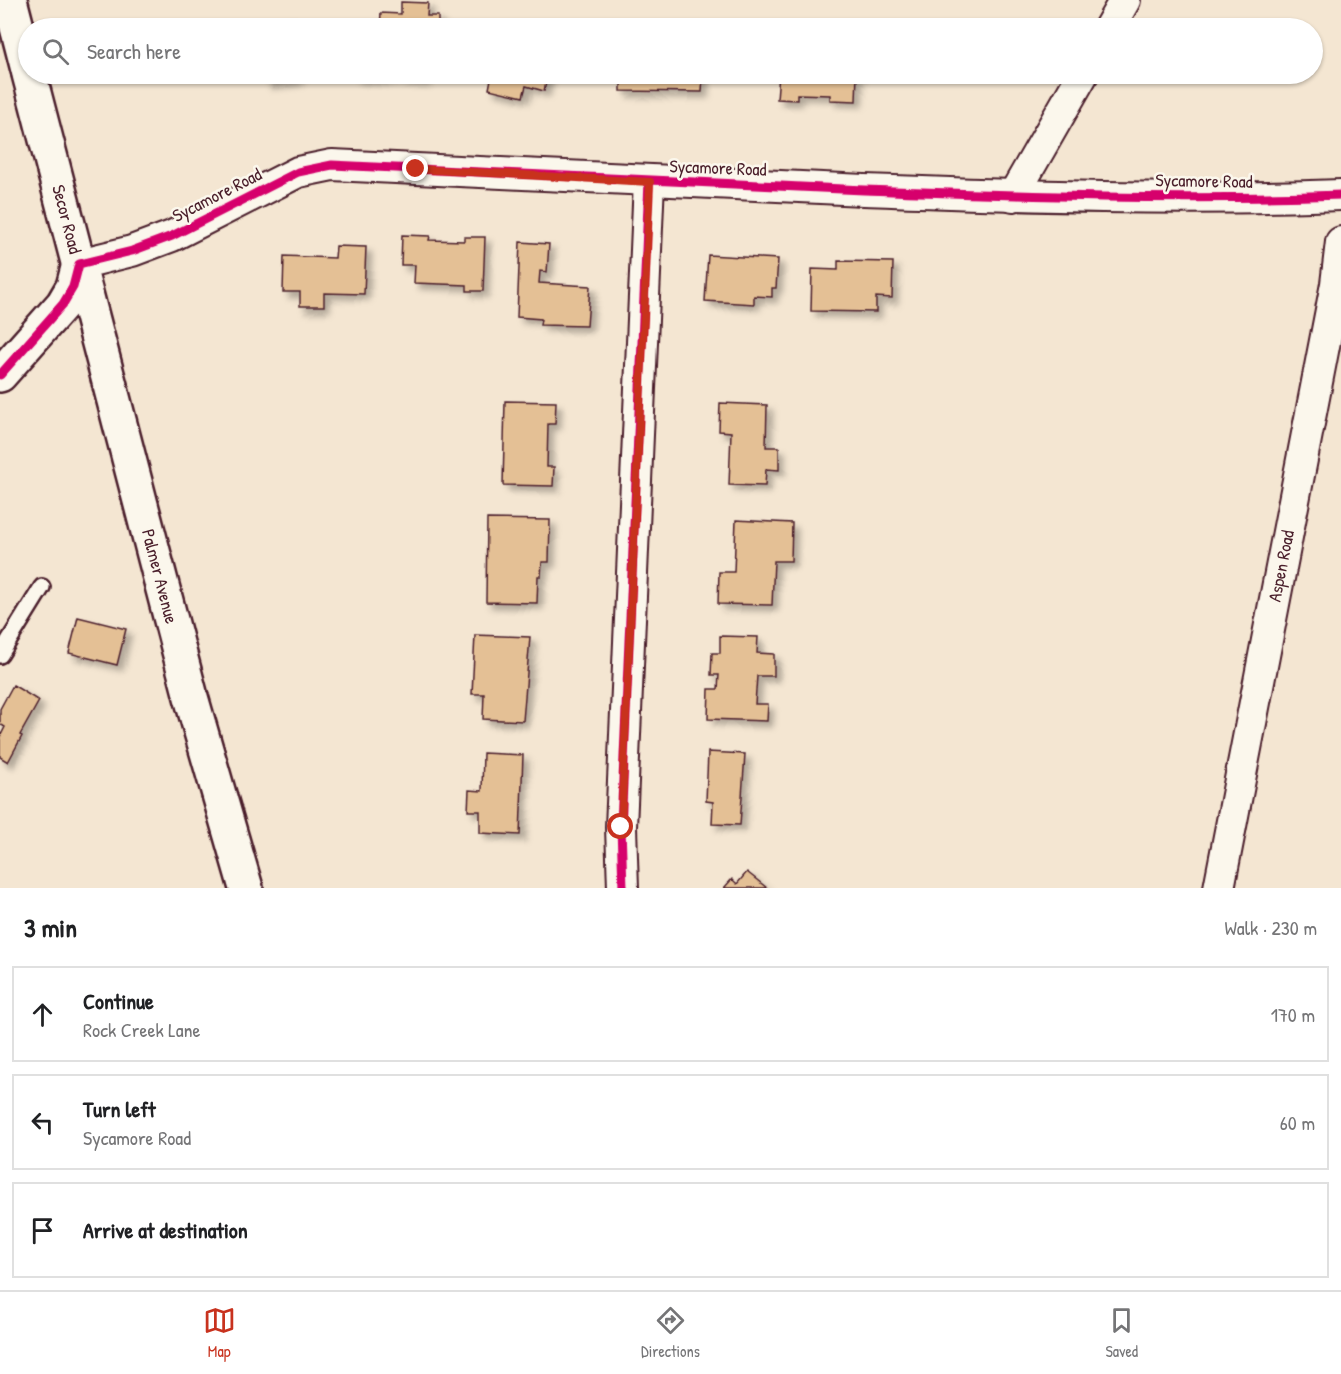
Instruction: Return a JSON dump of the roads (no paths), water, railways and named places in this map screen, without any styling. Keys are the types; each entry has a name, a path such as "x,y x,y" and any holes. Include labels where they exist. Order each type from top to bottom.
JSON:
{"main road":[{"name":"Secor Road","path":"10,0 18,30"},
{"name":"Secor Road","path":"0,375 63,304 73,287 79,264 32,84"},
{"name":"Palmer Avenue","path":"79,264 191,698 246,888"}],"street":[{"path":"1115,18 1125,0"},
{"path":"1013,195 1077,84"},
{"name":"Sycamore Road","path":"79,264 132,251 172,236 298,172 333,165 650,182 1013,195 1260,198 1341,195"},
{"path":"623,888 621,827 650,182"},
{"name":"Aspen Road","path":"1219,888 1336,284 1341,242"}],"lane":[{"path":"0,655 42,587"}]}
